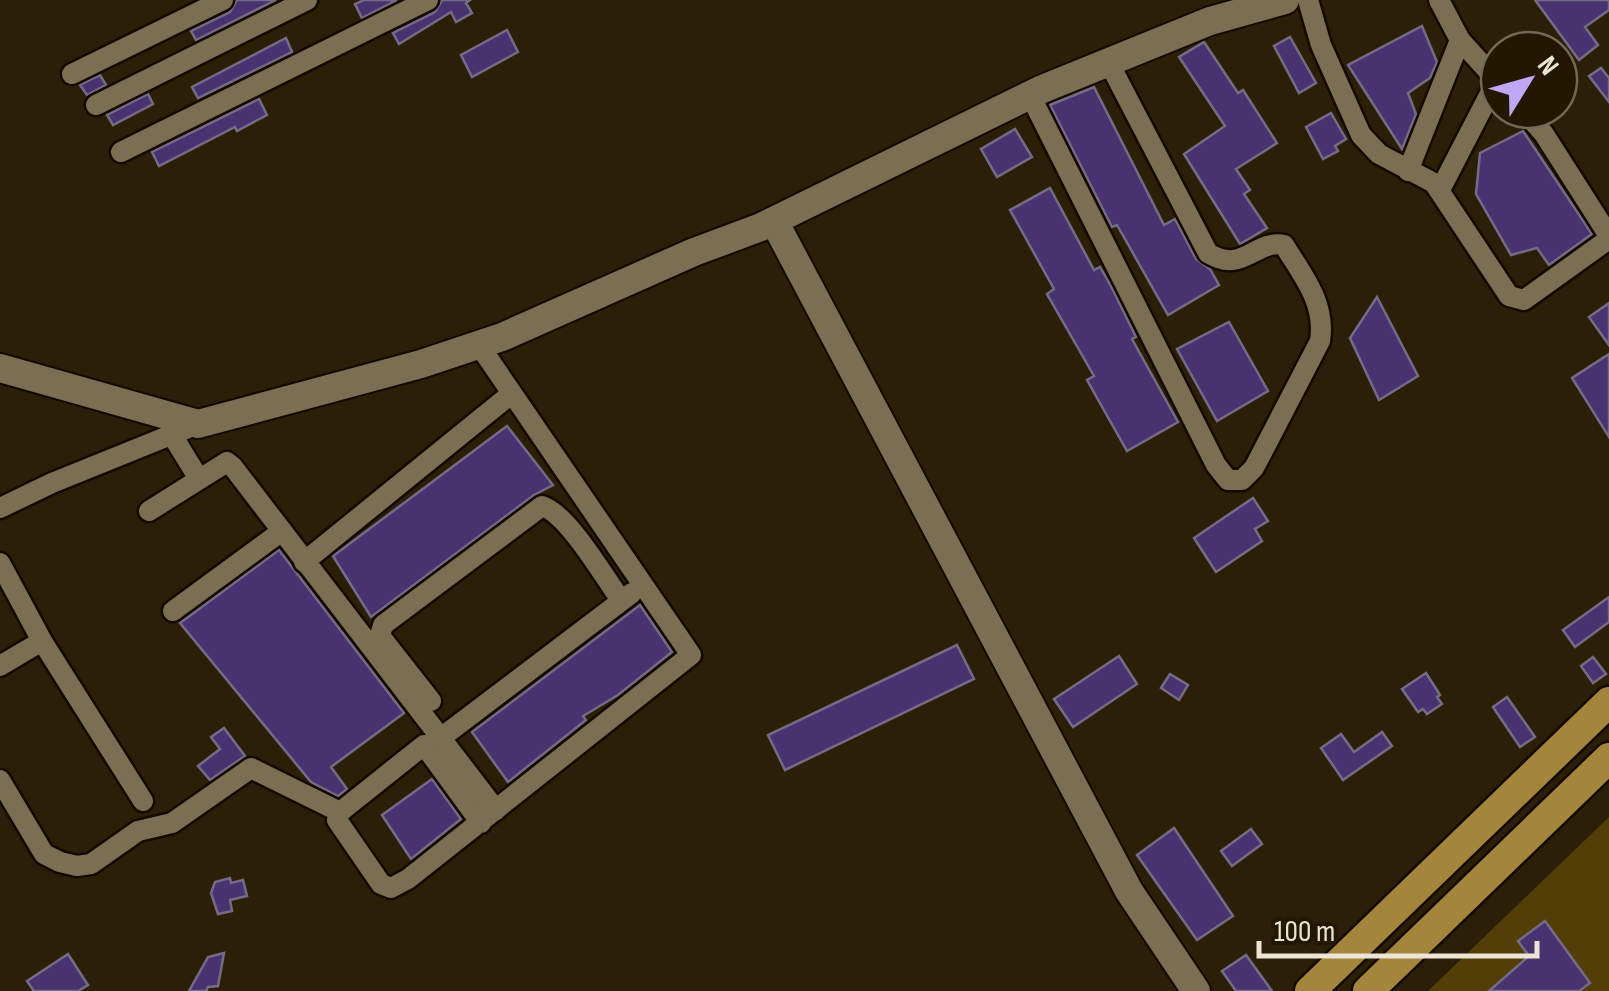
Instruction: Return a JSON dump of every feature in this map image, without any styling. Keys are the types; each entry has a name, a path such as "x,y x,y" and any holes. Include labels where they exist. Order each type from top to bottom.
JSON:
{"main road":[{"path":"1310,991 1609,702"},
{"path":"1368,991 1609,758"}],"street":[{"path":"72,74 224,0"},
{"path":"96,104 307,0"},
{"path":"120,152 428,0"},
{"path":"0,508 185,429 479,345 774,222 1030,95 1210,21 1285,0"},
{"path":"1308,0 1321,45 1362,136 1379,154 1423,176 1440,190 1509,296 1516,300 1524,300 1609,238 1540,130"},
{"path":"1439,0 1460,40 1479,61"},
{"path":"1408,170 1460,40"},
{"path":"1030,95 1216,465 1228,480 1242,480 1254,468 1320,341 1323,321 1316,298 1284,244 1274,242 1242,260 1220,261 1208,254 1108,62"},
{"path":"1440,190 1479,117"},
{"path":"774,222 1129,891 1196,991"},
{"path":"479,345 692,654 488,816 408,879 391,888 381,884 338,820 340,812 424,745 488,816"},
{"path":"0,368 185,429"},
{"path":"304,562 511,394"},
{"path":"185,429 199,479"},
{"path":"148,511 227,462 242,476 304,562 448,733"},
{"path":"488,816 448,733 380,636 383,625 542,506 550,508 565,524 622,600"},
{"path":"172,611 282,532"},
{"path":"0,563 42,640 143,800"},
{"path":"448,733 644,584"},
{"path":"0,666 42,640"},
{"path":"0,780 44,854 77,866 91,864 138,831 172,823 250,768 340,812"}],"shaded area":[{"path":"1609,817 1609,991 1428,991"}],"building":[{"path":"237,0 276,0 196,40 191,31 230,12"},
{"path":"364,0 397,0 362,18 355,4"},
{"path":"442,0 470,0 466,3 472,13 456,22 451,12 399,44 393,33 435,12"},
{"path":"1535,0 1609,0 1609,10 1585,27 1598,45 1579,60 1579,30 1557,30"},
{"path":"1422,26 1437,62 1430,78 1408,93 1416,114 1402,149 1348,65"},
{"path":"507,30 518,52 472,77 461,55"},
{"path":"1290,37 1316,83 1299,93 1274,46"},
{"path":"286,38 292,52 198,98 192,87"},
{"path":"1204,42 1238,93 1243,90 1277,143 1236,169 1250,190 1244,194 1267,228 1240,244 1184,154 1225,126 1179,57"},
{"path":"1601,68 1609,78 1609,102 1589,76"},
{"path":"100,75 106,85 87,95 80,85"},
{"path":"1094,87 1164,225 1175,219 1196,259 1210,269 1219,285 1168,315 1117,225 1112,227 1050,105"},
{"path":"148,94 153,104 113,125 107,115"},
{"path":"259,99 267,115 159,166 152,152"},
{"path":"1331,113 1346,139 1335,146 1338,151 1323,159 1306,127"},
{"path":"1015,129 1032,157 997,177 981,149"},
{"path":"1523,131 1592,234 1549,265 1537,248 1511,255 1476,194 1480,153"},
{"path":"1050,188 1094,270 1100,267 1112,288 1136,337 1132,339 1178,422 1127,451 1087,380 1094,376 1047,294 1054,289 1010,210"},
{"path":"1377,297 1418,376 1379,400 1350,338"},
{"path":"1609,303 1609,345 1589,317"},
{"path":"1229,322 1268,391 1217,421 1177,349"},
{"path":"1609,354 1609,437 1572,378"},
{"path":"507,426 553,485 534,495 371,617 333,556"},
{"path":"1253,498 1268,521 1255,529 1262,541 1216,572 1194,538"},
{"path":"279,550 404,713 331,767 347,789 338,796 311,782 180,623"},
{"path":"1609,597 1609,622 1575,647 1563,630"},
{"path":"640,605 672,652 618,695 583,716 586,720 508,782 472,732"},
{"path":"957,645 974,679 785,770 768,735"},
{"path":"1119,656 1137,684 1073,727 1054,699"},
{"path":"1593,657 1606,674 1593,683 1581,666"},
{"path":"1426,673 1442,704 1427,714 1423,709 1418,712 1402,689"},
{"path":"1170,674 1188,685 1179,700 1161,688"},
{"path":"1507,697 1535,737 1520,747 1493,707"},
{"path":"224,728 245,756 210,780 198,766 220,749 211,737"},
{"path":"1382,732 1392,746 1343,780 1321,748 1341,734 1354,752"},
{"path":"432,779 461,819 411,859 382,815"},
{"path":"1174,828 1233,916 1197,940 1137,855"},
{"path":"1251,829 1262,844 1232,866 1221,851"},
{"path":"230,878 231,883 243,880 247,896 230,900 232,911 218,914 211,893 215,882"},
{"path":"1545,921 1590,983 1579,991 1489,991 1529,956 1518,941"},
{"path":"224,953 218,986 189,991 208,957"},
{"path":"68,954 88,985 78,991 34,991 27,981"},
{"path":"1246,955 1272,991 1236,991 1222,971"}]}
